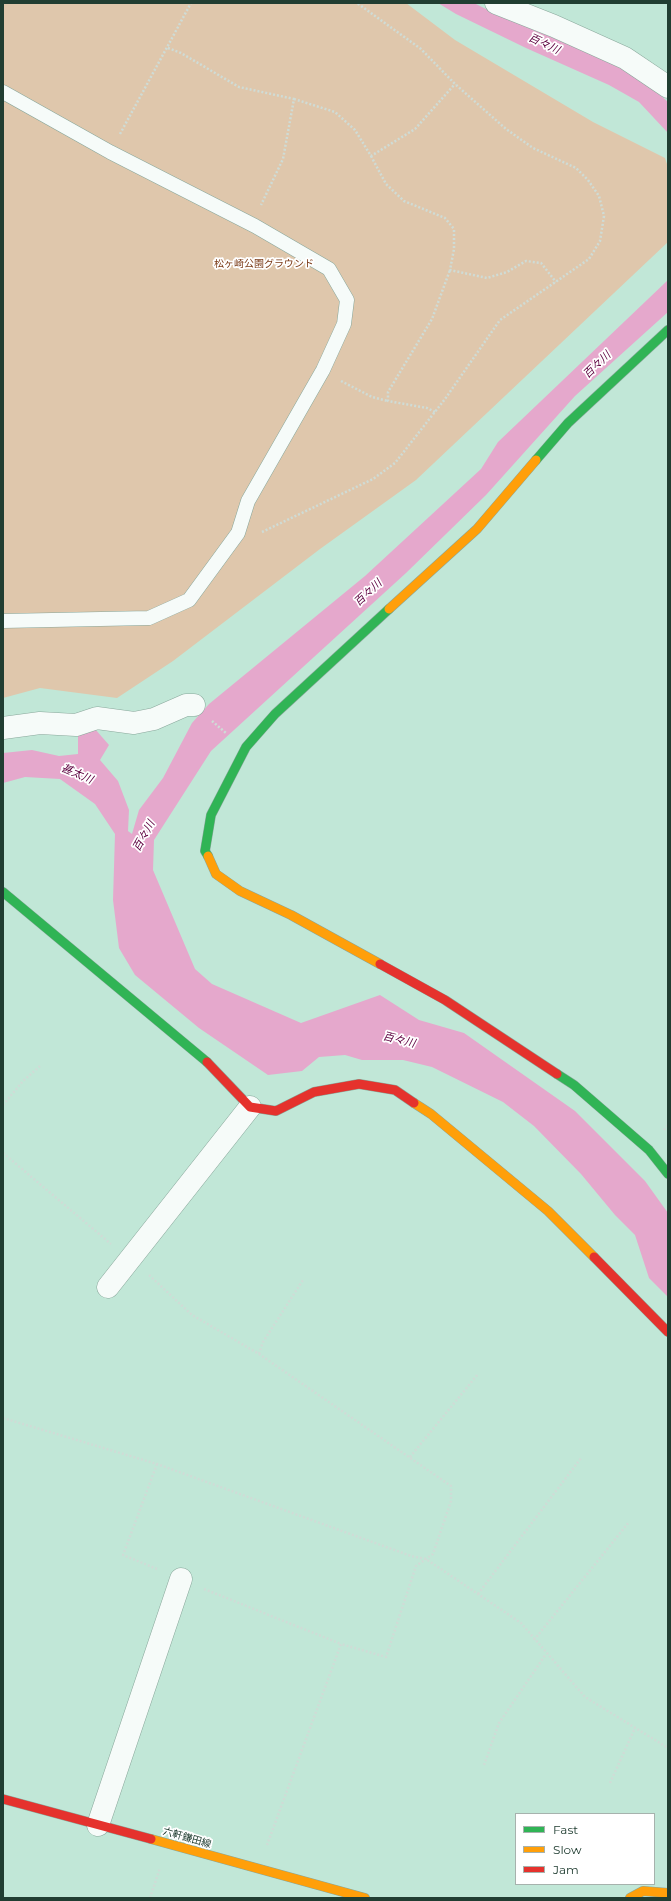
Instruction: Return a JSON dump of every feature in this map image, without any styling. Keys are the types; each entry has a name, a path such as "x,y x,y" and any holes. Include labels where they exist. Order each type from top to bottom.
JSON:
{"street":[{"path":"496,3 554,26 625,58 668,87"},
{"path":"668,330 568,423 477,529 275,714 246,747 211,815 204,851 216,874 240,891 291,915 445,1000 574,1084 649,1150 668,1174"},
{"path":"3,728 40,723 76,725 97,718 134,723 154,719 186,705 194,705"},
{"path":"3,892 203,1058 250,1107 276,1112 314,1092 359,1084 395,1090 431,1114 548,1211 668,1332"},
{"path":"108,1287 250,1107"},
{"path":"98,1825 181,1579"},
{"name":"六軒鎌田線","path":"3,1799 258,1870 365,1898"},
{"path":"630,1898 643,1891 668,1892"}],"lane":[{"path":"3,92 110,152 255,226 329,269 346,300 344,324 323,370 248,501 238,533 189,600 149,618 3,621"}],"path":[{"path":"110,152 192,3"},
{"path":"238,533 248,537 268,530 373,479 396,462 435,412 500,320 589,259 600,241 604,216 599,196 588,180 576,168 533,148 506,129 455,84 421,49 357,3"},
{"path":"168,48 181,53 239,87 294,99 334,112 354,130 371,156 386,184 404,201 445,218 454,229 454,249 450,270 432,319 388,392 388,401"},
{"path":"371,156 415,129 455,84"},
{"path":"255,226 258,212 283,159 294,99"},
{"path":"450,270 487,278 507,272 526,261 541,263 556,282"},
{"path":"323,370 372,397 427,408 435,412"},
{"path":"3,1105 23,1081 40,1066"},
{"path":"3,1152 112,1245 131,1257 192,1315 259,1354 451,1486 451,1501 433,1554 416,1566 386,1657 341,1644 258,1870"},
{"path":"259,1354 263,1342 303,1280"},
{"path":"410,1457 478,1374"},
{"path":"3,1418 157,1464 411,1556 426,1559 521,1623 546,1654 585,1697 668,1748"},
{"path":"478,1594 581,1458"},
{"path":"534,1640 629,1522"},
{"path":"484,1766 499,1723 546,1654"},
{"path":"610,1783 635,1728"},
{"path":"150,1898 169,1845"}],"green space":[{"name":"松ヶ崎公園グラウンド","path":"3,3 406,3 455,40 593,122 665,158 668,167 668,242 416,480 320,549 173,661 117,698 40,688 3,698"}],"water":[{"name":"百々川","path":"438,3 474,3 498,15 567,42 636,73 668,102 668,133 639,102 609,85 526,48 456,14"},
{"path":"668,280 668,312 575,396 486,495 406,573 211,751 154,840 153,870 195,969 212,984 301,1023 380,995 419,1020 464,1033 575,1111 645,1181 668,1213 668,1297 649,1278 635,1235 615,1215 581,1174 534,1126 503,1102 432,1067 403,1060 362,1060 345,1055 319,1057 302,1071 268,1075 199,1028 135,975 119,948 113,900 115,834 95,804 60,779 25,777 3,783 3,753 32,750 59,756 78,754 78,732 95,729 109,745 100,760 118,781 129,810 128,831 132,834 139,810 163,778 192,723 209,704 365,576 481,469 498,442"}],"traffic: fast":[{"path":"536,460 568,423 668,330"},
{"path":"208,856 205,851 211,815 246,747 275,714 389,609"},
{"path":"3,892 207,1062"},
{"path":"557,1074 574,1085 649,1150 668,1174"}],"traffic: slow":[{"path":"389,609 477,529 536,460"},
{"path":"208,856 216,874 240,891 291,915 380,964"},
{"path":"414,1103 431,1114 548,1211 594,1257"},
{"path":"151,1839 365,1898"},
{"path":"630,1898 643,1891 668,1893"}],"traffic: jam":[{"path":"380,964 445,1000 557,1074"},
{"path":"207,1062 250,1107 276,1111 314,1092 359,1084 395,1090 414,1103"},
{"path":"594,1257 668,1332"},
{"path":"3,1799 151,1839"}],"water label":[{"name":"甚太川","path":"77,774"}]}
